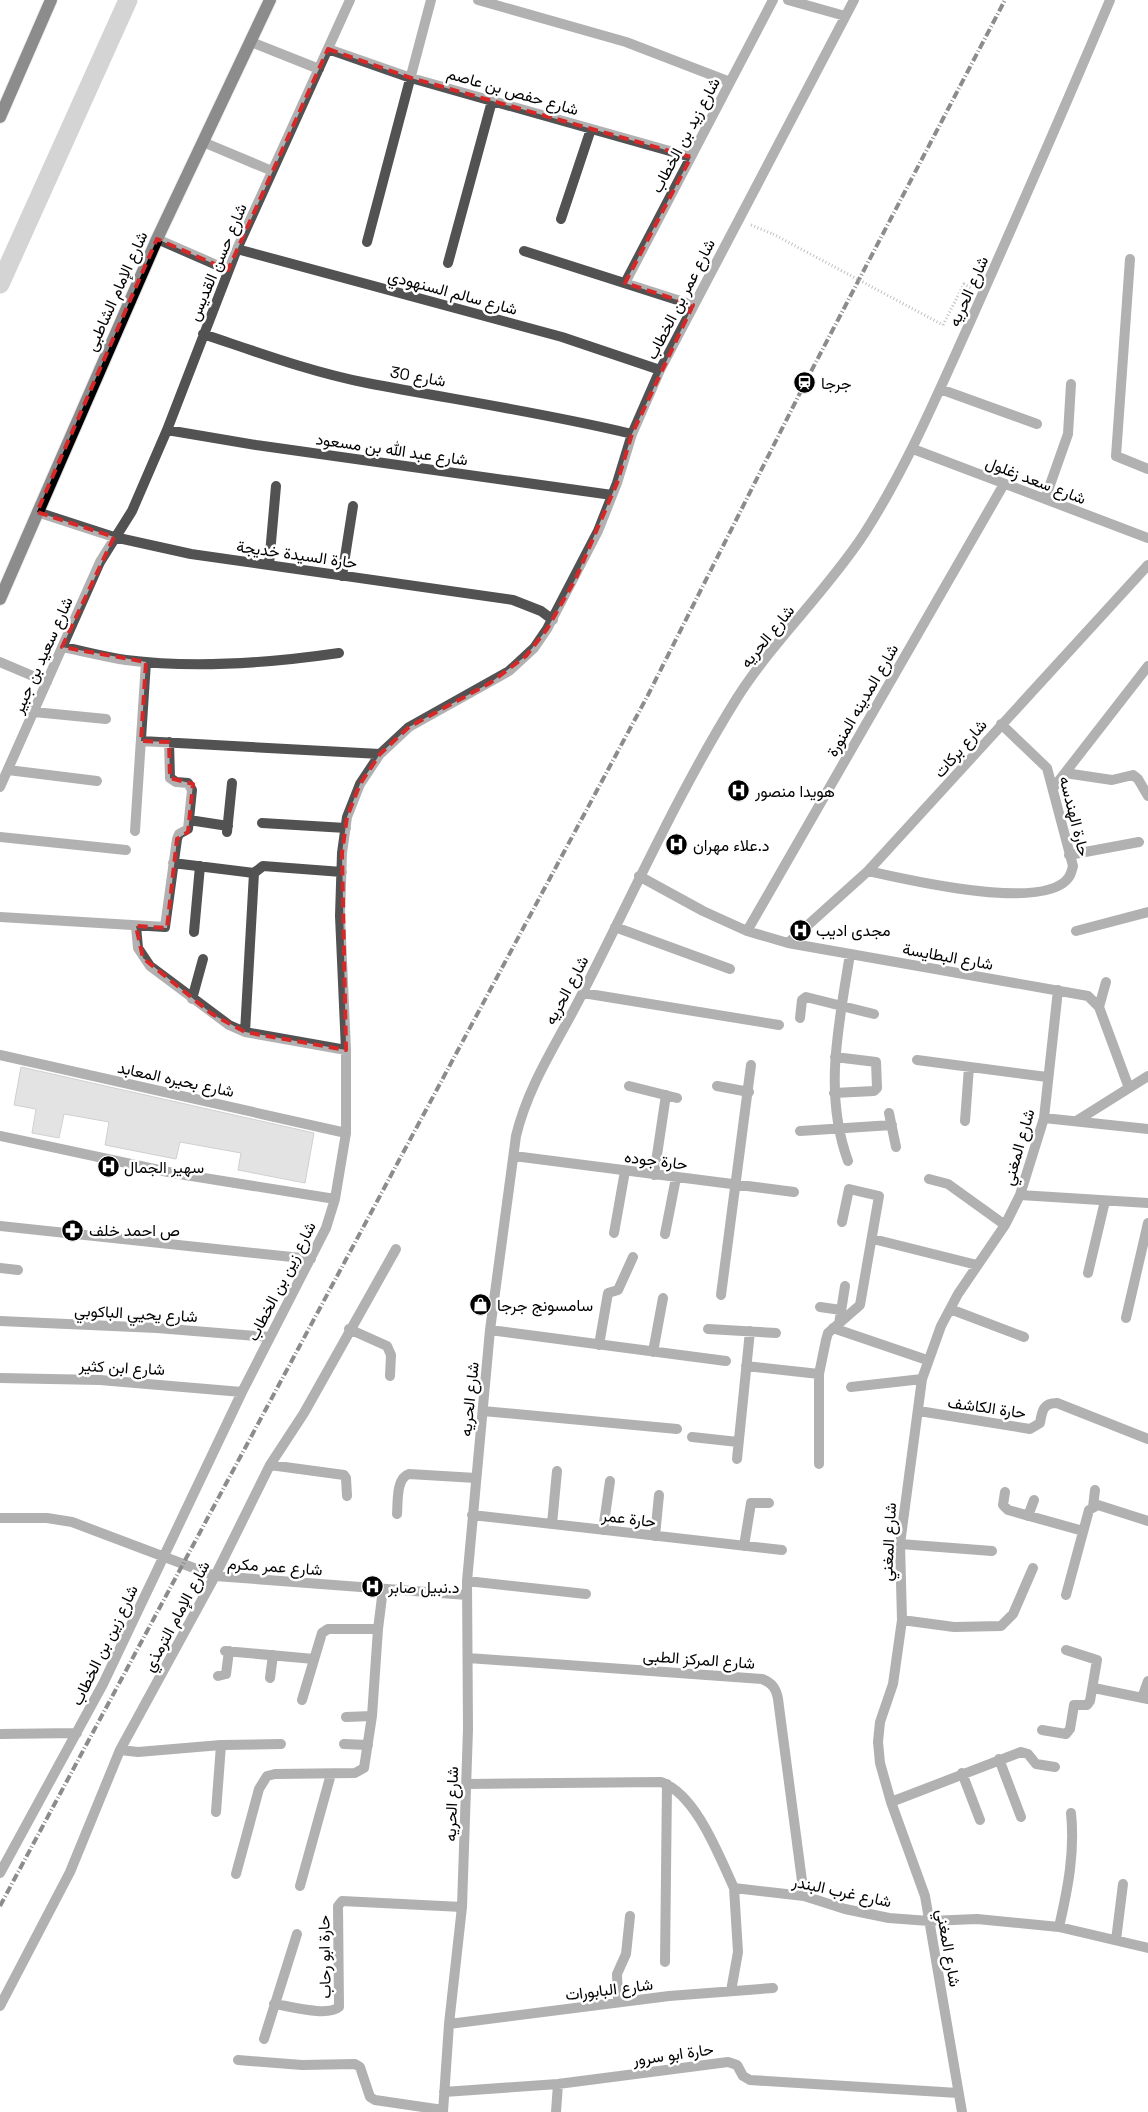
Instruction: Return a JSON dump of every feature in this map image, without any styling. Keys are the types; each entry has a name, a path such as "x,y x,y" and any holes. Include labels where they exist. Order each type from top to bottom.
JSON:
{"main road":[{"path":"0,117 51,0"},
{"name":"شارع الإمام الشاطبى","path":"0,599 157,238 270,0"}],"street":[{"name":"شارع حسن القديس","path":"114,537 132,511 167,430 228,270 350,0"},
{"path":"367,242 432,0"},
{"path":"478,0 626,42 730,82"},
{"name":"شارع زيد بن الخطاب","path":"625,283 773,0"},
{"path":"788,0 844,16"},
{"name":"شارع عمر بن الخطاب","path":"553,620 598,531 632,434 660,370 854,0"},
{"name":"شارع الحريه","path":"443,2111 449,2024 462,1907 468,1658 467,1581 472,1515 490,1330 518,1126 530,1092 583,993 639,876 701,758 739,695 864,535 913,449 1046,152 1110,0"},
{"path":"251,42 319,69"},
{"name":"شارع حفص بن عاصم","path":"328,49 411,78 691,157"},
{"path":"448,264 492,101"},
{"path":"561,219 591,129"},
{"path":"203,142 272,171"},
{"path":"157,238 228,270"},
{"name":"شارع سالم السنهودي","path":"237,249 571,340 660,370"},
{"path":"524,250 693,305"},
{"path":"1130,260 1116,456 1148,469"},
{"name":"شارع 30","path":"203,334 293,364 366,382 495,405 632,434"},
{"path":"1045,499 1068,434 1071,384"},
{"path":"940,389 1037,424"},
{"name":"شارع عبد الله بن مسعود","path":"167,430 256,446 612,495"},
{"name":"شارع سعد زغلول","path":"913,449 1148,538"},
{"name":"شارع المدينه المنورة","path":"747,931 1004,484"},
{"path":"269,565 276,486"},
{"path":"342,576 352,506"},
{"name":"حارة السيدة خديجة","path":"37,512 114,537 191,554 513,600 534,607 553,620"},
{"name":"شارع سعيد بن جبير","path":"0,787 100,562 114,537"},
{"name":"شارع بركات","path":"788,944 868,871 1148,565"},
{"name":"شارع زين بن الخطاب","path":"0,1873 5,1854 77,1733 103,1684 242,1392 326,1228 335,1199 346,1133 346,1050 340,916 346,828 360,784 380,754 409,726 509,671 534,648 553,620"},
{"path":"62,647 146,662 244,663 298,659 339,653"},
{"path":"0,662 47,682"},
{"path":"135,831 146,662"},
{"path":"1054,787 1148,666"},
{"path":"34,712 106,719"},
{"name":"حارة الهندسه","path":"868,871 962,891 1030,892 1055,887 1069,877 1073,866 1054,787 1047,768 1040,759 1001,724"},
{"path":"140,741 380,754"},
{"path":"0,917 166,927 177,839 179,834 188,831 192,786 170,778 169,742"},
{"path":"8,770 97,781"},
{"path":"1065,773 1112,780 1134,775 1138,778 1148,796"},
{"path":"189,820 228,829 232,783"},
{"path":"262,823 346,828"},
{"path":"0,837 126,850"},
{"path":"1070,855 1138,842"},
{"path":"173,863 254,873 263,866 342,872"},
{"path":"194,932 200,866"},
{"path":"245,1032 254,873"},
{"name":"شارع البطايسة","path":"639,876 703,911 747,931 788,944 1088,996 1099,1007"},
{"path":"1076,931 1148,912"},
{"path":"136,926 138,948 150,966 229,1025 245,1032 346,1050"},
{"path":"615,928 730,969"},
{"path":"848,1161 838,1130 834,1092 835,1057 850,954"},
{"path":"192,999 203,959"},
{"path":"1106,982 1099,1007 1129,1088"},
{"name":"شارع المغني","path":"962,2112 925,1896 891,1802 880,1763 878,1742 880,1722 893,1684 902,1620 900,1544 922,1379 927,1360 950,1309 977,1265 1005,1225 1020,1195 1044,1118 1058,990"},
{"path":"583,993 779,1025"},
{"path":"800,1018 802,1000 806,997 874,1014"},
{"name":"شارع بحيره المعابد","path":"0,1055 346,1133"},
{"path":"834,1092 874,1091 877,1088 876,1062 835,1057"},
{"path":"917,1060 1047,1077"},
{"path":"721,1295 749,1092 751,1065"},
{"path":"965,1121 969,1068"},
{"path":"1078,1120 1148,1076"},
{"path":"630,1086 677,1098"},
{"path":"716,1086 749,1092"},
{"path":"654,1175 666,1095"},
{"path":"889,1113 896,1147"},
{"path":"1044,1118 1078,1120 1148,1129"},
{"path":"800,1131 892,1125"},
{"path":"0,1136 173,1173 335,1199"},
{"name":"حارة جوده","path":"514,1156 625,1172 794,1192"},
{"path":"614,1233 625,1172"},
{"path":"664,1234 676,1178"},
{"path":"929,1178 948,1184 1005,1225"},
{"path":"819,1464 819,1374 828,1333 860,1305 879,1196 849,1189 842,1222"},
{"path":"1020,1195 1148,1203"},
{"path":"1088,1273 1104,1200"},
{"path":"1126,1318 1145,1253 1148,1223"},
{"path":"0,1226 311,1260"},
{"path":"873,1239 977,1265"},
{"name":"شارع الإمام الترمذي","path":"0,2006 70,1872 120,1750 215,1576 270,1465 304,1413 349,1329 396,1249"},
{"path":"600,1345 608,1293 618,1290 633,1257"},
{"path":"0,1268 18,1270"},
{"path":"836,1326 845,1286"},
{"path":"653,1352 663,1298"},
{"path":"820,1307 841,1310"},
{"path":"950,1309 1024,1337"},
{"name":"شارع يحيي الباكوبي","path":"0,1322 157,1328 269,1338"},
{"path":"836,1326 927,1360"},
{"path":"349,1329 387,1346 391,1355 390,1376"},
{"path":"708,1329 776,1333"},
{"path":"490,1330 726,1361"},
{"path":"737,1459 750,1331"},
{"path":"746,1366 819,1374"},
{"name":"شارع ابن كثير","path":"0,1378 100,1380 242,1392"},
{"path":"850,1387 922,1379"},
{"name":"حارة الكاشف","path":"919,1411 1030,1429 1040,1423 1043,1408 1051,1403 1057,1403 1148,1439"},
{"path":"483,1410 677,1429"},
{"path":"692,1437 738,1442"},
{"path":"270,1465 344,1475 346,1478 347,1496"},
{"path":"552,1524 557,1471"},
{"path":"397,1514 400,1482 404,1475 476,1478"},
{"path":"603,1530 610,1481"},
{"path":"1093,1507 1095,1490"},
{"path":"1005,1492 1004,1508 1083,1531"},
{"path":"655,1536 658,1495"},
{"path":"1028,1516 1034,1500"},
{"path":"744,1546 751,1503 769,1503"},
{"path":"1066,1595 1089,1510 1098,1505 1148,1521"},
{"name":"حارة عمر","path":"472,1515 782,1550"},
{"name":"شارع عمر مكرم","path":"0,1518 47,1518 72,1522 215,1576 467,1595"},
{"path":"900,1544 992,1551"},
{"path":"902,1620 954,1627 1001,1626 1013,1614 1033,1568"},
{"path":"467,1581 586,1594"},
{"path":"236,1874 262,1781 267,1776 274,1774 355,1773 362,1771 366,1764 383,1589"},
{"path":"302,1700 320,1637 324,1631 378,1629"},
{"path":"1042,1730 1066,1734 1070,1729 1074,1705 1089,1704 1094,1688 1097,1660 1066,1650"},
{"path":"218,1676 226,1674 227,1651 314,1659"},
{"path":"271,1678 273,1655"},
{"name":"شارع المركز الطبى","path":"468,1658 762,1679 770,1682 776,1690 778,1699 804,1896"},
{"path":"1094,1688 1145,1698 1148,1681"},
{"path":"346,1717 372,1716"},
{"path":"0,1734 77,1733"},
{"path":"120,1750 138,1752 221,1745 280,1744"},
{"path":"344,1744 368,1745"},
{"path":"216,1812 221,1745"},
{"path":"891,1802 962,1773 1021,1752 1028,1754 1036,1764 1055,1767"},
{"path":"999,1759 1021,1817"},
{"path":"962,1773 980,1820"},
{"path":"300,1886 330,1774"},
{"path":"466,1784 648,1781 667,1784 682,1796 698,1817 734,1888 738,1952 731,1991"},
{"path":"665,1962 667,1784"},
{"path":"1059,1927 1070,1876 1074,1839 1071,1813"},
{"path":"1116,1940 1123,1884"},
{"name":"شارع غرب البندر","path":"734,1888 804,1896 845,1909 889,1918 929,1921 977,1919 1059,1927 1148,1948"},
{"name":"حارة ابو رحاب","path":"274,2004 320,2011 334,2011 339,2008 338,1906 342,1901 462,1907"},
{"path":"618,2002 617,1974 626,1954 630,1916"},
{"name":"حارة ابو رحاب","path":"264,2039 296,1934"},
{"name":"شارع البابورات","path":"449,2024 618,2002 773,1988"},
{"path":"238,2060 302,2065 355,2064 360,2067 370,2097 443,2111"},
{"name":"حارة ابو سرور","path":"444,2092 558,2084 728,2062 737,2066 743,2076 750,2080 958,2093"},
{"path":"556,2112 558,2084"}],"path":[{"path":"754,226 774,234 943,325 964,284"}],"highlighted area":[{"path":"328,49 411,78 691,157 625,283 693,305 632,434 617,483 576,578 547,629 526,656 490,683 409,727 380,754 360,784 347,817 342,853 346,1050 245,1032 212,1014 143,958 136,926 167,928 177,839 188,832 193,784 170,778 169,742 141,741 146,662 62,647 114,537 37,512 157,239 228,270"}],"building":[{"path":"21,1067 314,1133 305,1183 238,1170 241,1153 180,1142 176,1159 105,1145 109,1122 64,1114 59,1138 32,1133 36,1109 14,1105"}],"waterway":[{"path":"0,284 128,0"}],"railway":[{"path":"0,1906 648,695 805,383 1005,0"}],"place":[{"name":"جرجا","path":"805,383"},
{"name":"هويدا منصور","path":"739,791"},
{"name":"د.علاء مهران","path":"677,845"},
{"name":"مجدى اديب","path":"800,930"},
{"name":"سهير الجمال","path":"108,1167"},
{"name":"ص احمد خلف","path":"73,1230"},
{"name":"سامسونج جرجا","path":"481,1305"},
{"name":"د.نبيل صابر","path":"372,1587"}]}
